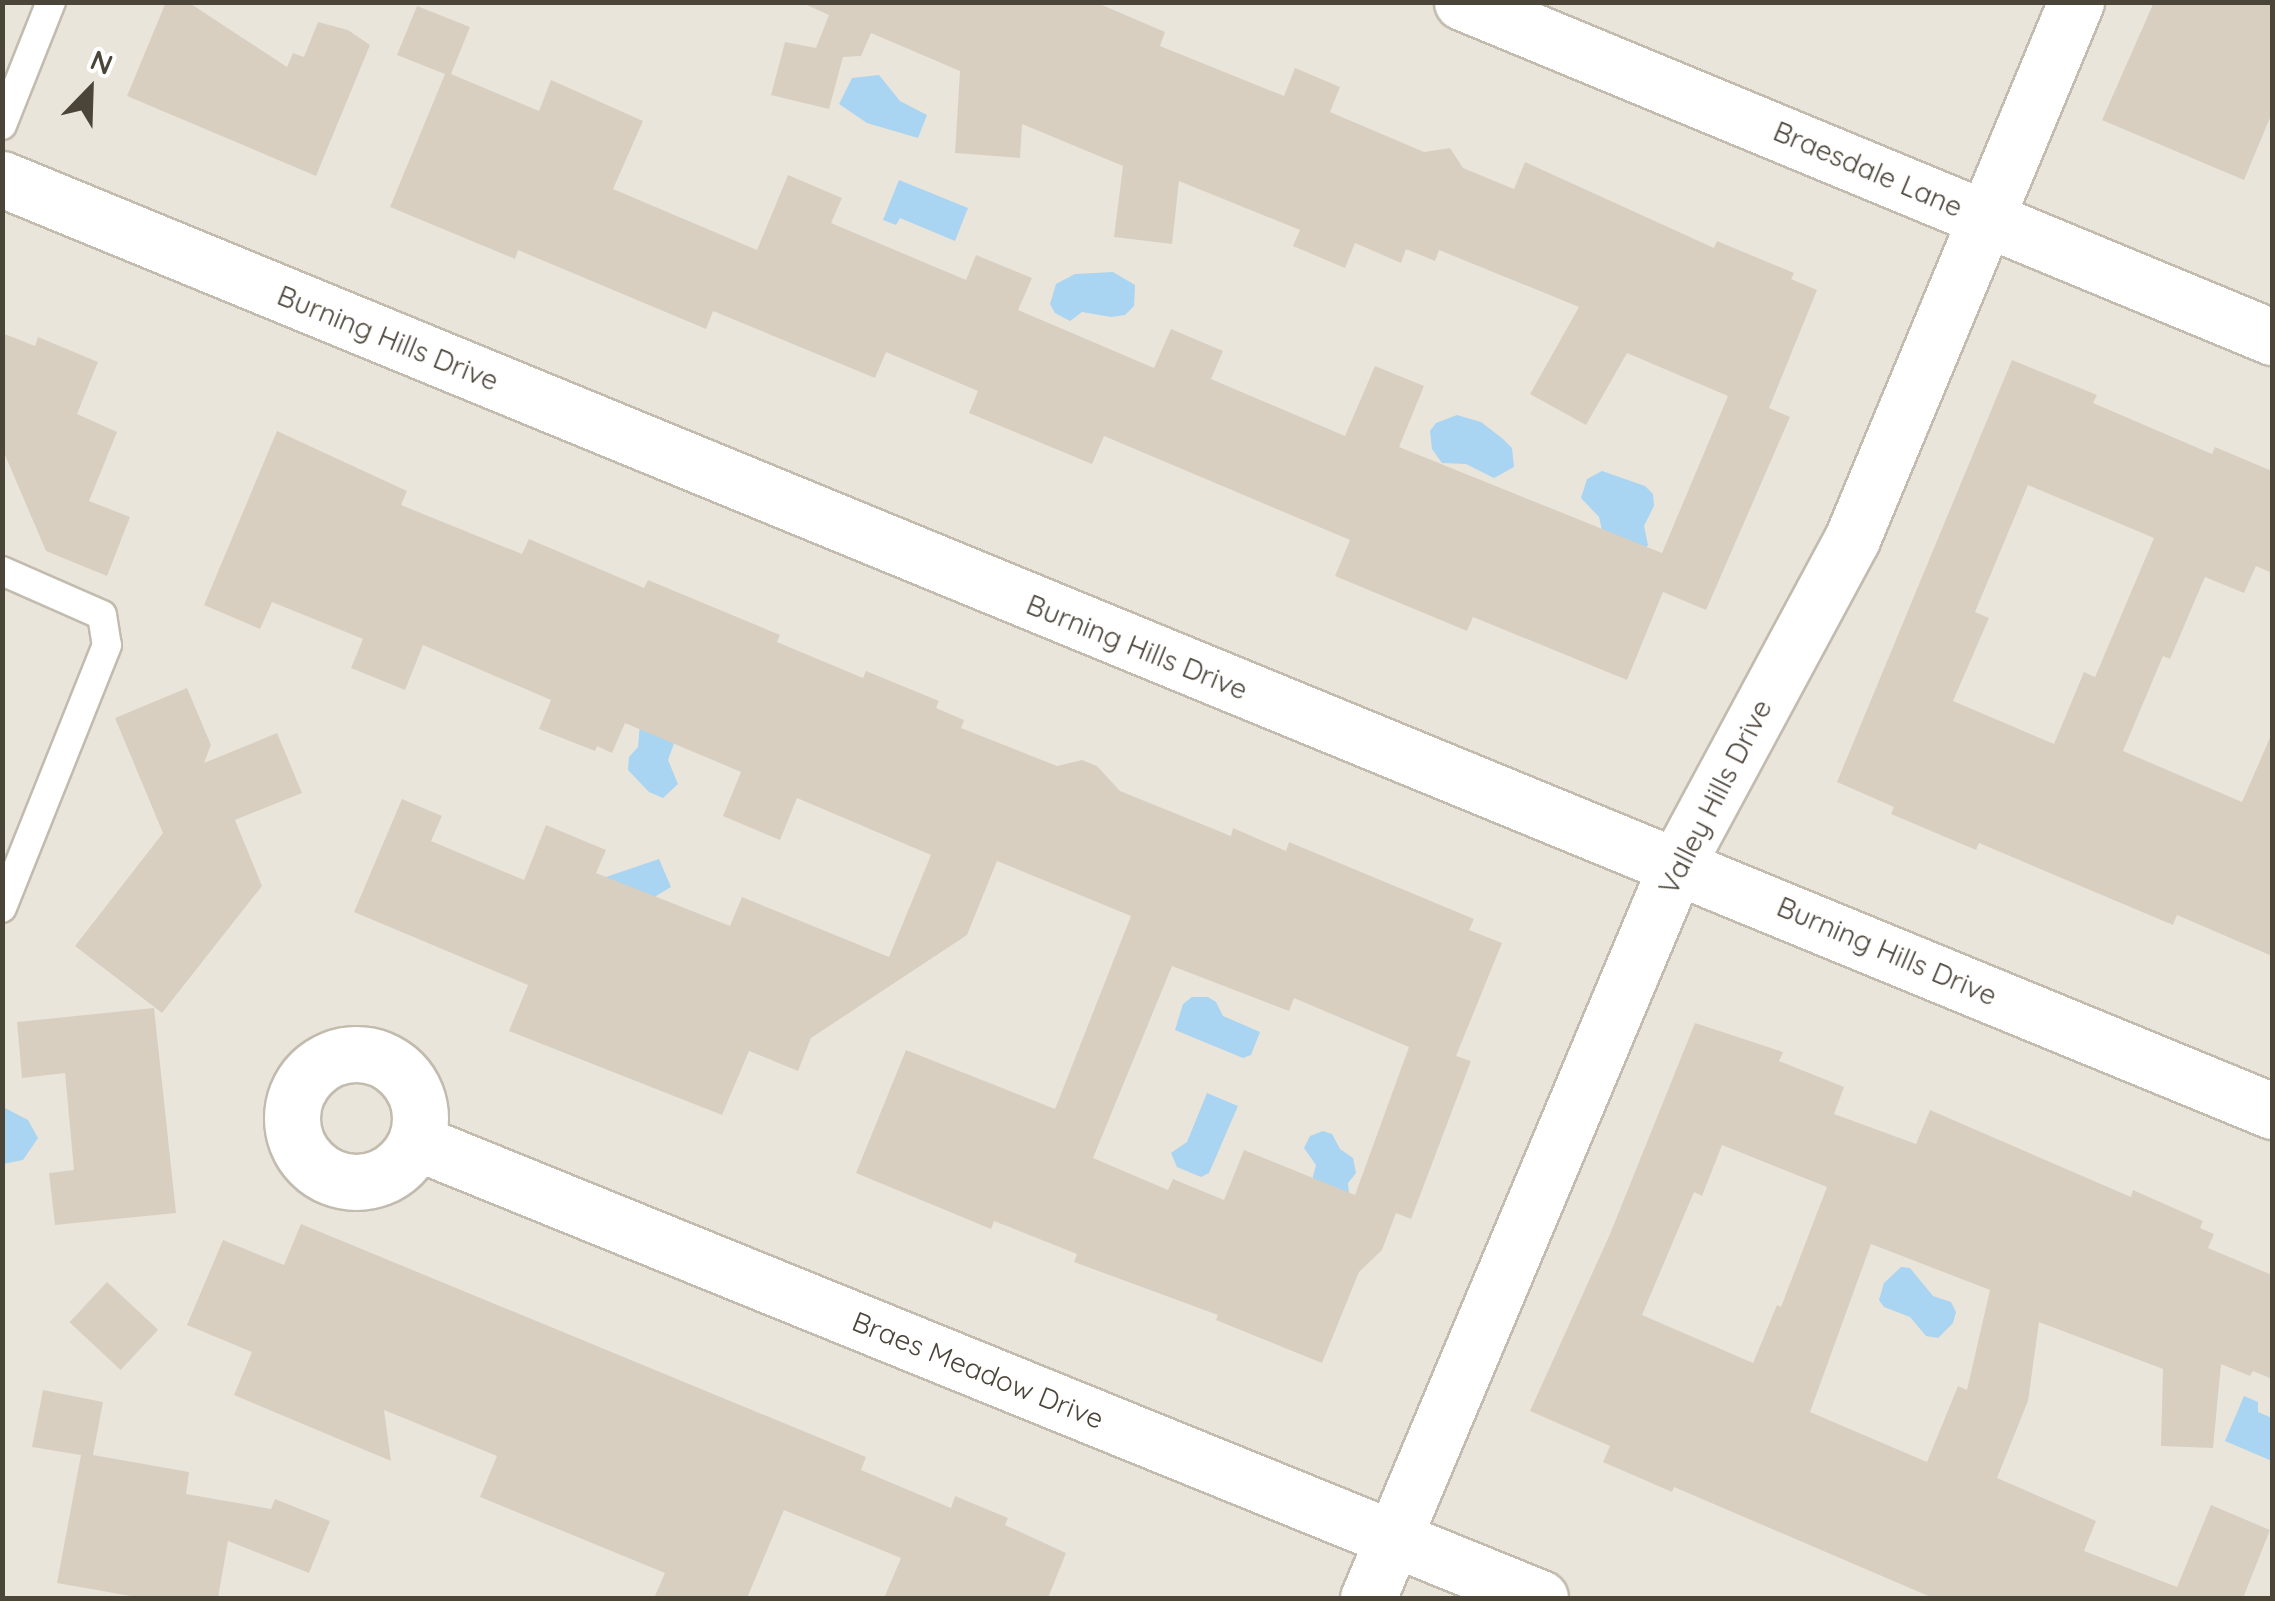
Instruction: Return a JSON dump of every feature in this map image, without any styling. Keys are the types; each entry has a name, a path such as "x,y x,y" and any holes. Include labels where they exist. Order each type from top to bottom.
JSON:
{"street":[{"name":"Braesdale Lane","path":"1462,2 2272,337"},
{"name":"Valley Hills Drive","path":"1368,1598 1677,864 1852,539 1988,221 2076,2"},
{"name":"Burning Hills Drive","path":"2,179 1574,828 1677,864 2272,1111"},
{"name":"Braes Meadow Drive","path":"416,1142 1540,1598"}],"lane":[{"path":"2,125 51,2"},
{"path":"2,571 102,615 107,645 2,908"}],"shaded area":[{"path":"3,3 2272,3 2272,1598 3,1598"}],"water":[{"path":"879,75 900,101 927,115 918,138 867,123 839,104 852,78"},
{"path":"899,180 968,208 955,241 900,218 896,225 883,220"},
{"path":"1113,272 1135,285 1134,306 1125,315 1082,312 1070,321 1055,313 1050,304 1056,284 1075,274"},
{"path":"1457,415 1481,422 1503,439 1512,448 1514,467 1494,478 1466,464 1442,463 1432,449 1430,431 1436,423"},
{"path":"1602,471 1645,486 1653,494 1654,506 1644,526 1648,545 1641,555 1604,539 1599,517 1581,498 1587,479"},
{"path":"640,724 675,741 668,760 678,784 663,798 649,792 628,770 629,757 638,747"},
{"path":"659,859 671,887 634,909 603,878"},
{"path":"1192,997 1208,997 1216,1002 1223,1016 1260,1032 1251,1055 1243,1058 1175,1030 1183,1004"},
{"path":"1207,1093 1238,1106 1209,1173 1201,1177 1177,1167 1171,1153 1187,1142"},
{"path":"3,1107 28,1120 38,1138 23,1160 3,1164"},
{"path":"1323,1131 1332,1134 1340,1149 1353,1158 1356,1173 1348,1183 1349,1194 1310,1188 1316,1165 1304,1148 1310,1136"},
{"path":"1901,1267 1910,1268 1933,1296 1951,1302 1956,1312 1953,1323 1938,1338 1926,1336 1910,1317 1884,1307 1879,1300 1884,1283"},
{"path":"2244,1396 2258,1402 2258,1412 2272,1418 2272,1461 2225,1441"}],"building":[{"path":"166,2 188,2 287,67 293,53 304,57 318,22 348,30 370,45 316,176 127,96"},
{"path":"800,2 1095,2 1165,32 1160,46 1284,96 1295,68 1340,87 1330,112 1424,152 1450,148 1463,168 1514,189 1525,162 1714,248 1717,241 1794,273 1791,279 1817,290 1769,408 1790,417 1706,610 1663,592 1627,680 1473,617 1467,631 1335,576 1350,540 1104,436 1092,464 969,413 978,391 886,352 875,378 713,311 706,329 518,250 515,259 390,207 445,74 397,55 417,6 470,27 451,74 539,111 551,80 643,121 613,189 757,250 788,175 842,198 831,223 966,280 976,255 1032,278 1018,310 1154,368 1171,329 1223,351 1211,379 1345,436 1375,366 1424,386 1399,447 1662,553 1728,396 1627,353 1586,425 1530,394 1579,307 1439,250 1435,261 1406,249 1401,263 1355,243 1345,268 1293,246 1300,230 1179,181 1172,244 1114,237 1123,166 1022,124 1020,158 955,153 960,71 871,33 861,56 843,57 829,109 771,95 785,42 816,48 829,15"},
{"path":"2154,2 2272,2 2272,113 2244,180 2102,120"},
{"path":"2,333 35,346 38,337 98,362 77,414 117,432 89,501 130,517 107,576 46,551 2,448"},
{"path":"2012,360 2097,395 2093,403 2212,454 2215,447 2272,471 2272,573 2256,566 2244,593 2205,577 2170,659 2163,656 2123,751 2242,802 2272,733 2272,956 2177,915 2173,925 1979,843 1976,850 1891,814 1894,807 1837,782","holes":["2028,485 2154,538 2095,677 2084,672 2054,744 1953,701 1989,618 1975,612"]},
{"path":"277,431 407,491 401,505 522,554 529,539 644,588 648,580 780,635 777,642 863,678 866,671 939,701 936,708 964,720 961,728 1057,766 1082,760 1097,766 1120,791 1231,836 1233,828 1286,851 1289,842 1474,919 1469,930 1502,943 1456,1056 1471,1061 1411,1219 1396,1213 1382,1250 1359,1272 1322,1363 1216,1320 1218,1315 1074,1262 1077,1254 994,1221 991,1229 856,1173 906,1050 1055,1109 1131,916 997,861 967,935 811,1038 798,1071 749,1051 722,1115 509,1031 528,985 354,912 402,799 442,816 431,841 524,880 546,825 606,850 596,873 730,926 742,897 889,957 931,855 797,798 780,840 723,816 741,772 625,723 612,753 597,746 595,751 539,729 551,700 423,645 405,690 351,668 363,639 272,602 260,629 204,605","holes":["1172,966 1289,1011 1294,998 1409,1047 1355,1195 1244,1150 1224,1200 1173,1179 1168,1190 1093,1158"]},
{"path":"187,688 211,745 204,763 277,733 302,793 235,820 262,886 162,1013 75,946 163,833 115,718"},
{"path":"154,1008 176,1213 55,1225 49,1173 74,1170 65,1073 22,1078 17,1022"},
{"path":"1695,1023 1783,1052 1779,1061 1844,1087 1834,1114 1916,1144 1930,1110 2131,1197 2133,1190 2203,1221 2200,1228 2214,1234 2208,1248 2272,1275 2272,1379 2253,1371 2250,1376 2221,1364 2213,1448 2161,1446 2163,1369 2039,1322 2028,1401 1997,1478 2096,1521 2084,1551 2177,1587 2211,1505 2270,1530 2243,1598 1933,1598 1674,1487 1672,1492 1603,1462 1610,1446 1530,1411 1610,1234","holes":["1722,1145 1827,1187 1781,1307 1777,1305 1753,1363 1642,1315 1694,1192 1702,1196","1871,1244 1990,1290 1967,1390 1958,1386 1927,1462 1810,1412"]},
{"path":"301,1224 866,1457 861,1470 951,1508 955,1496 1008,1518 1005,1525 1066,1553 1048,1598 884,1598 901,1558 784,1510 747,1598 654,1598 665,1573 480,1497 497,1456 384,1410 391,1461 234,1395 252,1352 187,1325 223,1240 284,1265"},
{"path":"107,1282 158,1330 121,1370 69,1322"},
{"path":"43,1390 103,1402 93,1455 189,1472 186,1494 271,1509 275,1499 330,1521 309,1573 228,1541 218,1598 142,1598 57,1583 81,1455 32,1447"}]}
